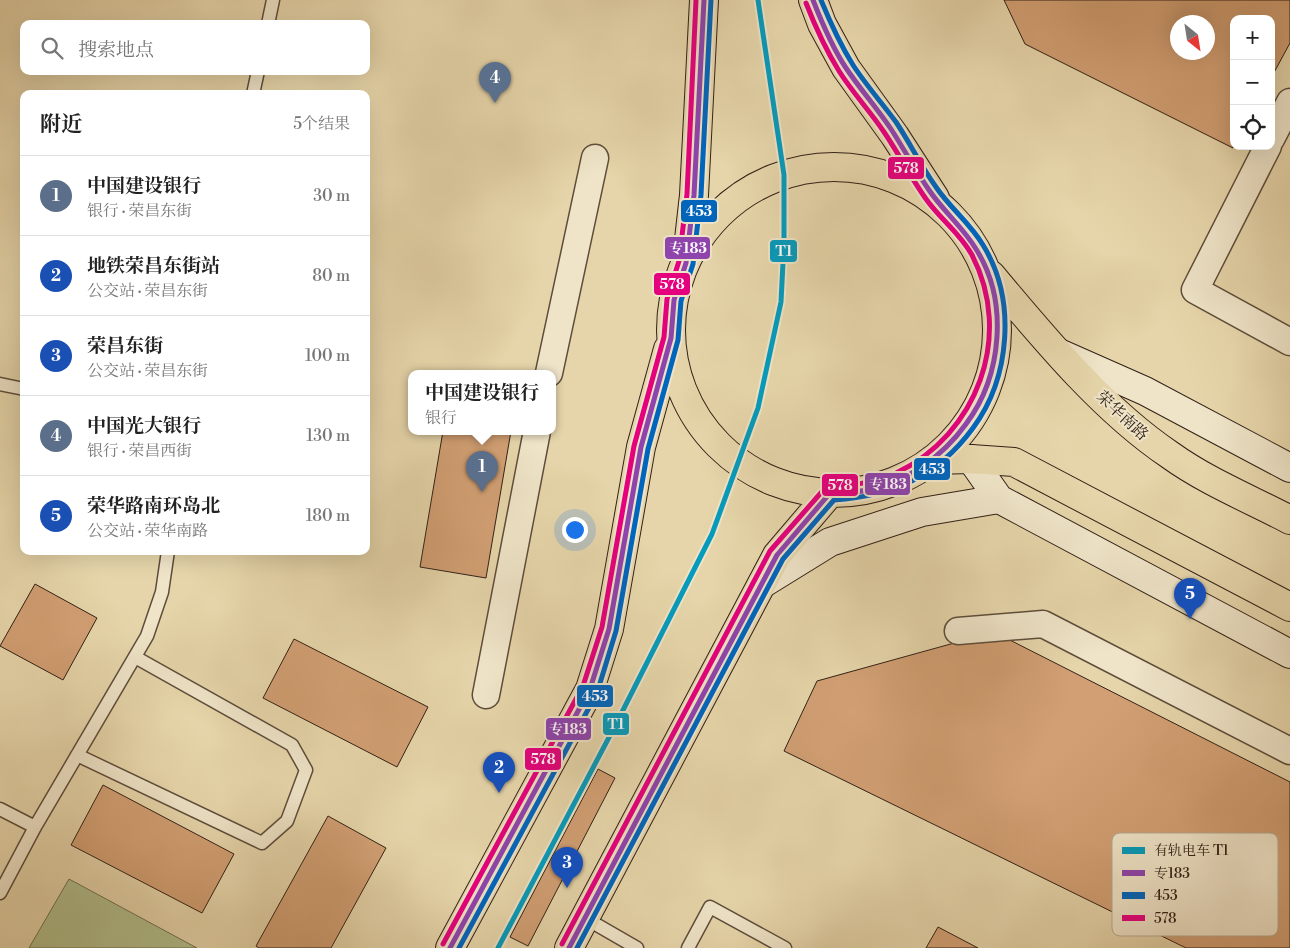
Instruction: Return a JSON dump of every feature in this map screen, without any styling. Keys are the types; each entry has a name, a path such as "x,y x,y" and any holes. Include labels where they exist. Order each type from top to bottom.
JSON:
{"main road":[{"path":"450,948 590,689 609,629 641,447 671,338 674,300 686,263 695,168 704,0"},
{"path":"671,338 678,380 693,413 716,443 739,463 763,477 794,488 830,493 868,490 901,479 932,460 969,421 979,406 993,367 998,338 996,308 986,270 965,231 940,205 891,129 846,68 822,24 813,0"},
{"path":"686,263 714,220 748,192 784,175 828,167 862,169 904,182 940,205"},
{"name":"荣华南路","path":"986,270 1059,353 1136,430 1171,456 1290,520"},
{"path":"932,460 971,458 1014,462 1290,607"},
{"path":"569,948 777,555 830,493"}],"street":[{"path":"1275,131 1290,102"},
{"path":"1266,150 1194,290 1290,342"},
{"path":"550,370 596,158"},
{"path":"1059,353 1145,391 1290,468"},
{"path":"486,695 536,435"},
{"path":"971,458 999,499 1290,654"},
{"path":"762,584 830,542 922,512 999,499"},
{"path":"958,631 1043,624 1290,751"}],"lane":[{"path":"269,20 273,0"},
{"path":"254,90 257,75"},
{"path":"0,384 20,388"},
{"path":"0,893 35,827 147,636 162,592 167,555"},
{"path":"77,755 262,843 288,820 306,770 292,746 135,657"},
{"path":"0,809 35,827"},
{"path":"688,948 710,907 785,948"},
{"path":"584,918 637,948"}],"green space":[{"path":"69,879 197,948 29,948"}],"building":[{"path":"1004,0 1290,0 1290,43 1275,71 1275,15 1230,15 1230,146 1025,44"},
{"path":"442,435 510,435 486,578 420,567"},
{"path":"35,584 97,618 63,680 0,646"},
{"path":"994,632 1290,782 1290,948 1186,948 1162,936 1278,936 1278,833 1112,833 1112,912 784,751 817,681"},
{"path":"294,639 428,707 397,767 263,698"},
{"path":"598,769 615,778 528,946 510,937"},
{"path":"103,785 234,854 202,913 71,845"},
{"path":"328,816 386,848 331,948 259,948 256,946"},
{"path":"938,927 978,948 926,948"}],"tram line":[{"name":"T1","path":"498,948 615,726 712,534 758,408 781,302 784,243 784,175 758,0"}],"transit line":[{"name":"578","path":"443,944 583,686 602,627 634,446 664,337 667,299 679,261 687,194 696,0"},
{"name":"专183","path":"450,948 590,689 609,629 641,447 671,338 674,300 686,263 694,195 704,0"},
{"name":"453","path":"459,948 597,693 616,631 648,449 678,340 681,301 693,264 701,195 711,0"},
{"name":"专183","path":"569,948 777,555 830,493 858,492 897,481 935,457 957,436 978,405 994,361 997,315 987,269 971,241 935,198 891,129 846,68 832,43 813,0"},
{"name":"453","path":"577,948 783,559 834,500 876,494 894,488 912,481 944,459 973,428 985,408 995,386 1001,363 1005,338 1005,314 1001,290 994,267 978,237 942,195 925,171 896,122 853,65 821,0"},
{"name":"578","path":"562,944 770,551 826,487 861,483 896,473 924,456 948,434 967,409 980,380 988,350 989,318 984,286 972,255 962,240 926,199 884,132 844,79 825,46 806,3"}],"place":[{"name":"中国光大银行","path":"495,103"},
{"name":"中国建设银行","path":"482,492"},
{"name":"荣华路南环岛北","path":"1190,619"},
{"name":"地铁荣昌东街站","path":"499,793"},
{"name":"荣昌东街","path":"567,888"}]}
